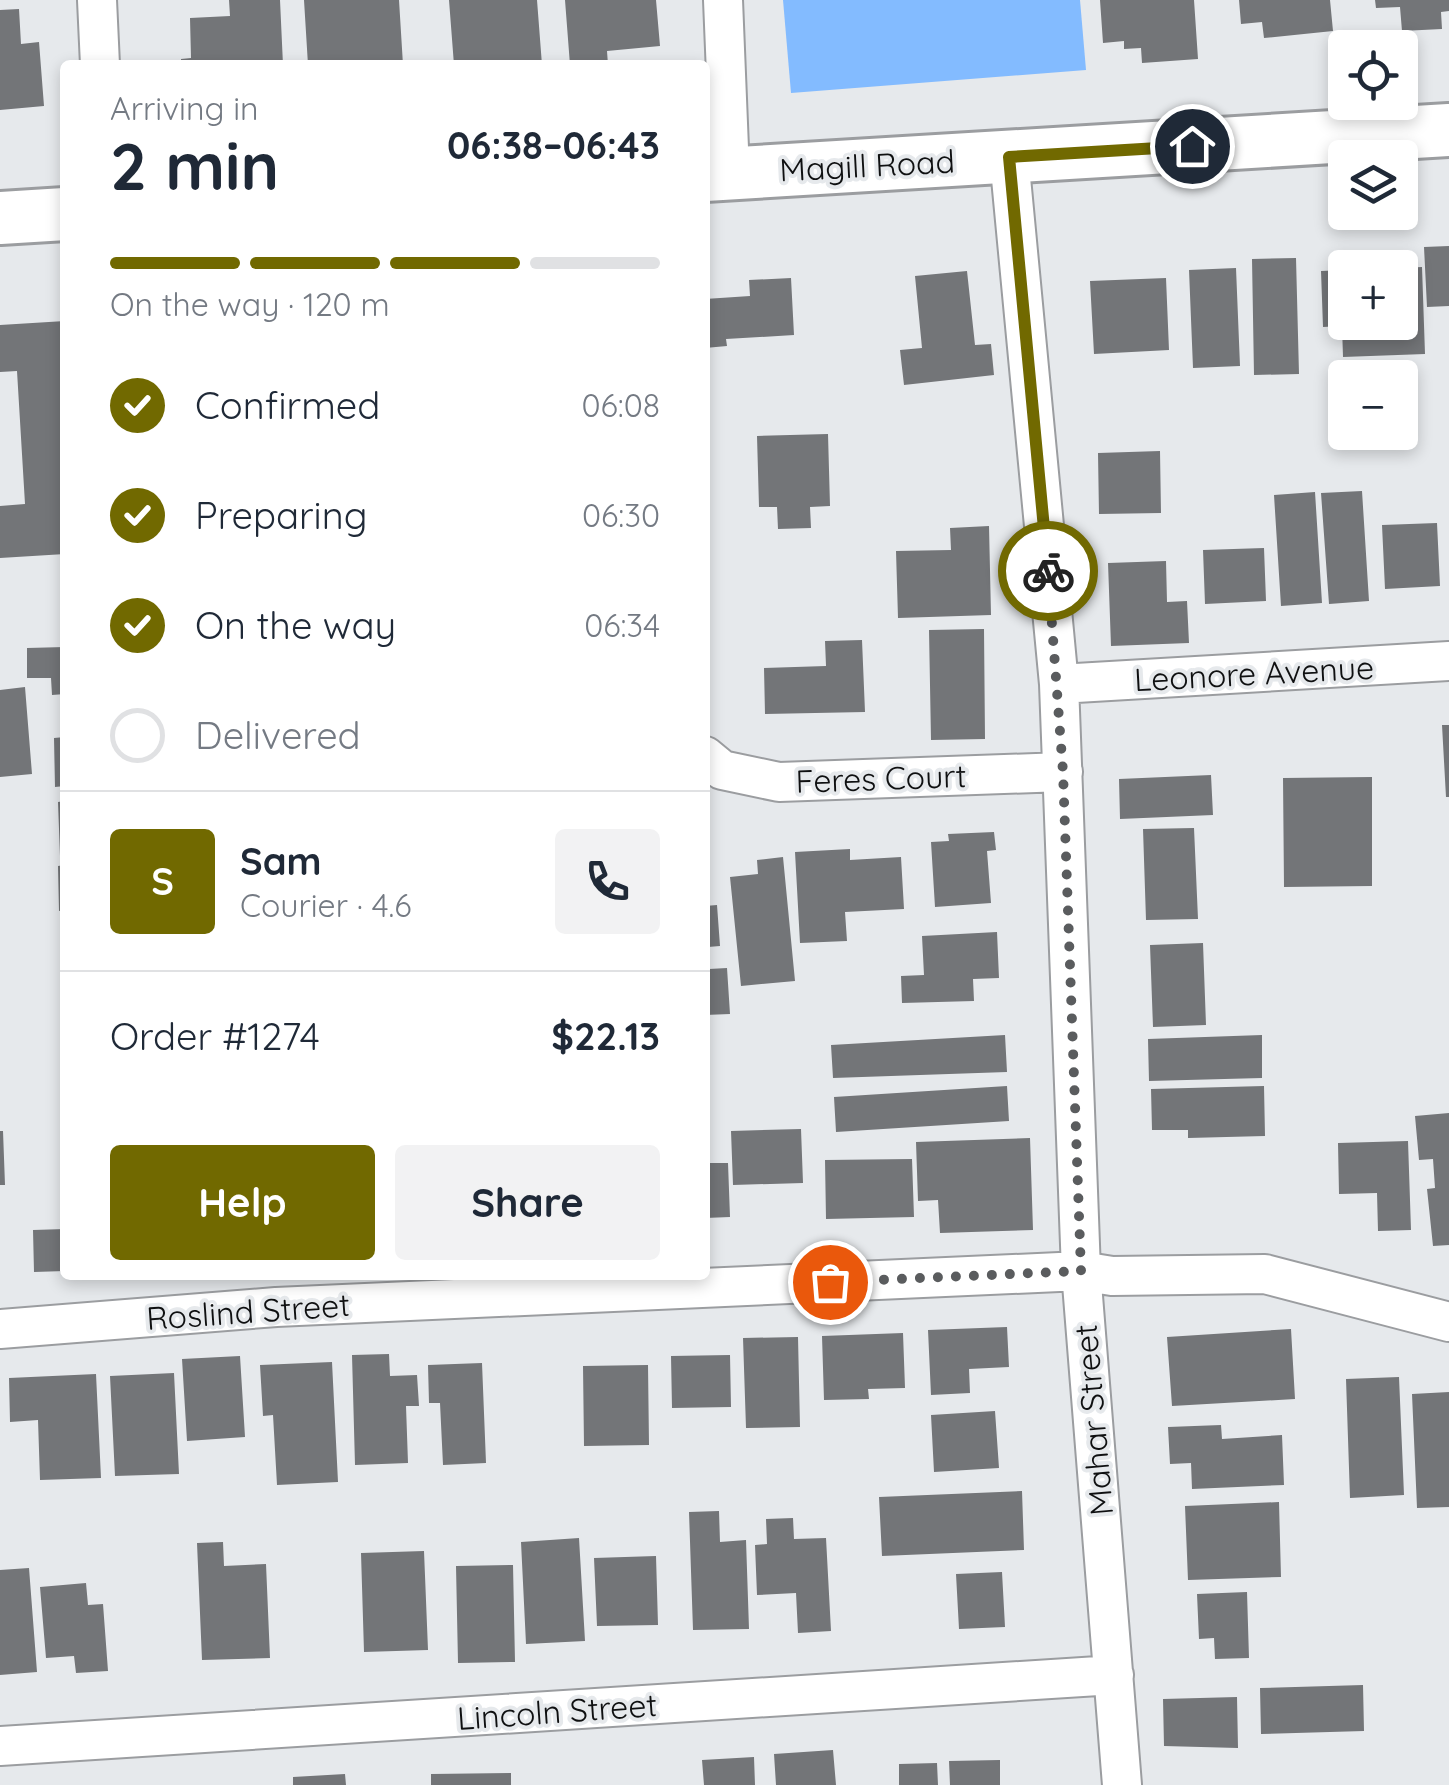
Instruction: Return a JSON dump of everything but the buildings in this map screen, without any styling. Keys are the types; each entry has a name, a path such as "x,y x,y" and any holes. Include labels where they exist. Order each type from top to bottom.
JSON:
{"main road":[{"name":"Magill Road","path":"718,174 1449,130"},
{"path":"0,218 60,214"}],"street":[{"path":"97,0 100,60"},
{"path":"718,174 723,0"},
{"name":"Mahar Street","path":"1009,157 1059,684 1081,1271 1122,1785"},
{"name":"Leonore Avenue","path":"1059,684 1449,661"},
{"name":"Feres Court","path":"710,760 722,770 779,782 1063,772"},
{"name":"Roslind Street","path":"0,1329 274,1291 1081,1271 1112,1276 1265,1274 1449,1322"},
{"name":"Lincoln Street","path":"0,1746 1114,1676"}],"shaded area":[{"path":"783,0 1080,0 1086,70 791,93"}],"way so far":[{"path":"830,1282 1081,1271 1059,684 1048,571"}],"route":[{"path":"1048,571 1009,157 1192,146"}]}
